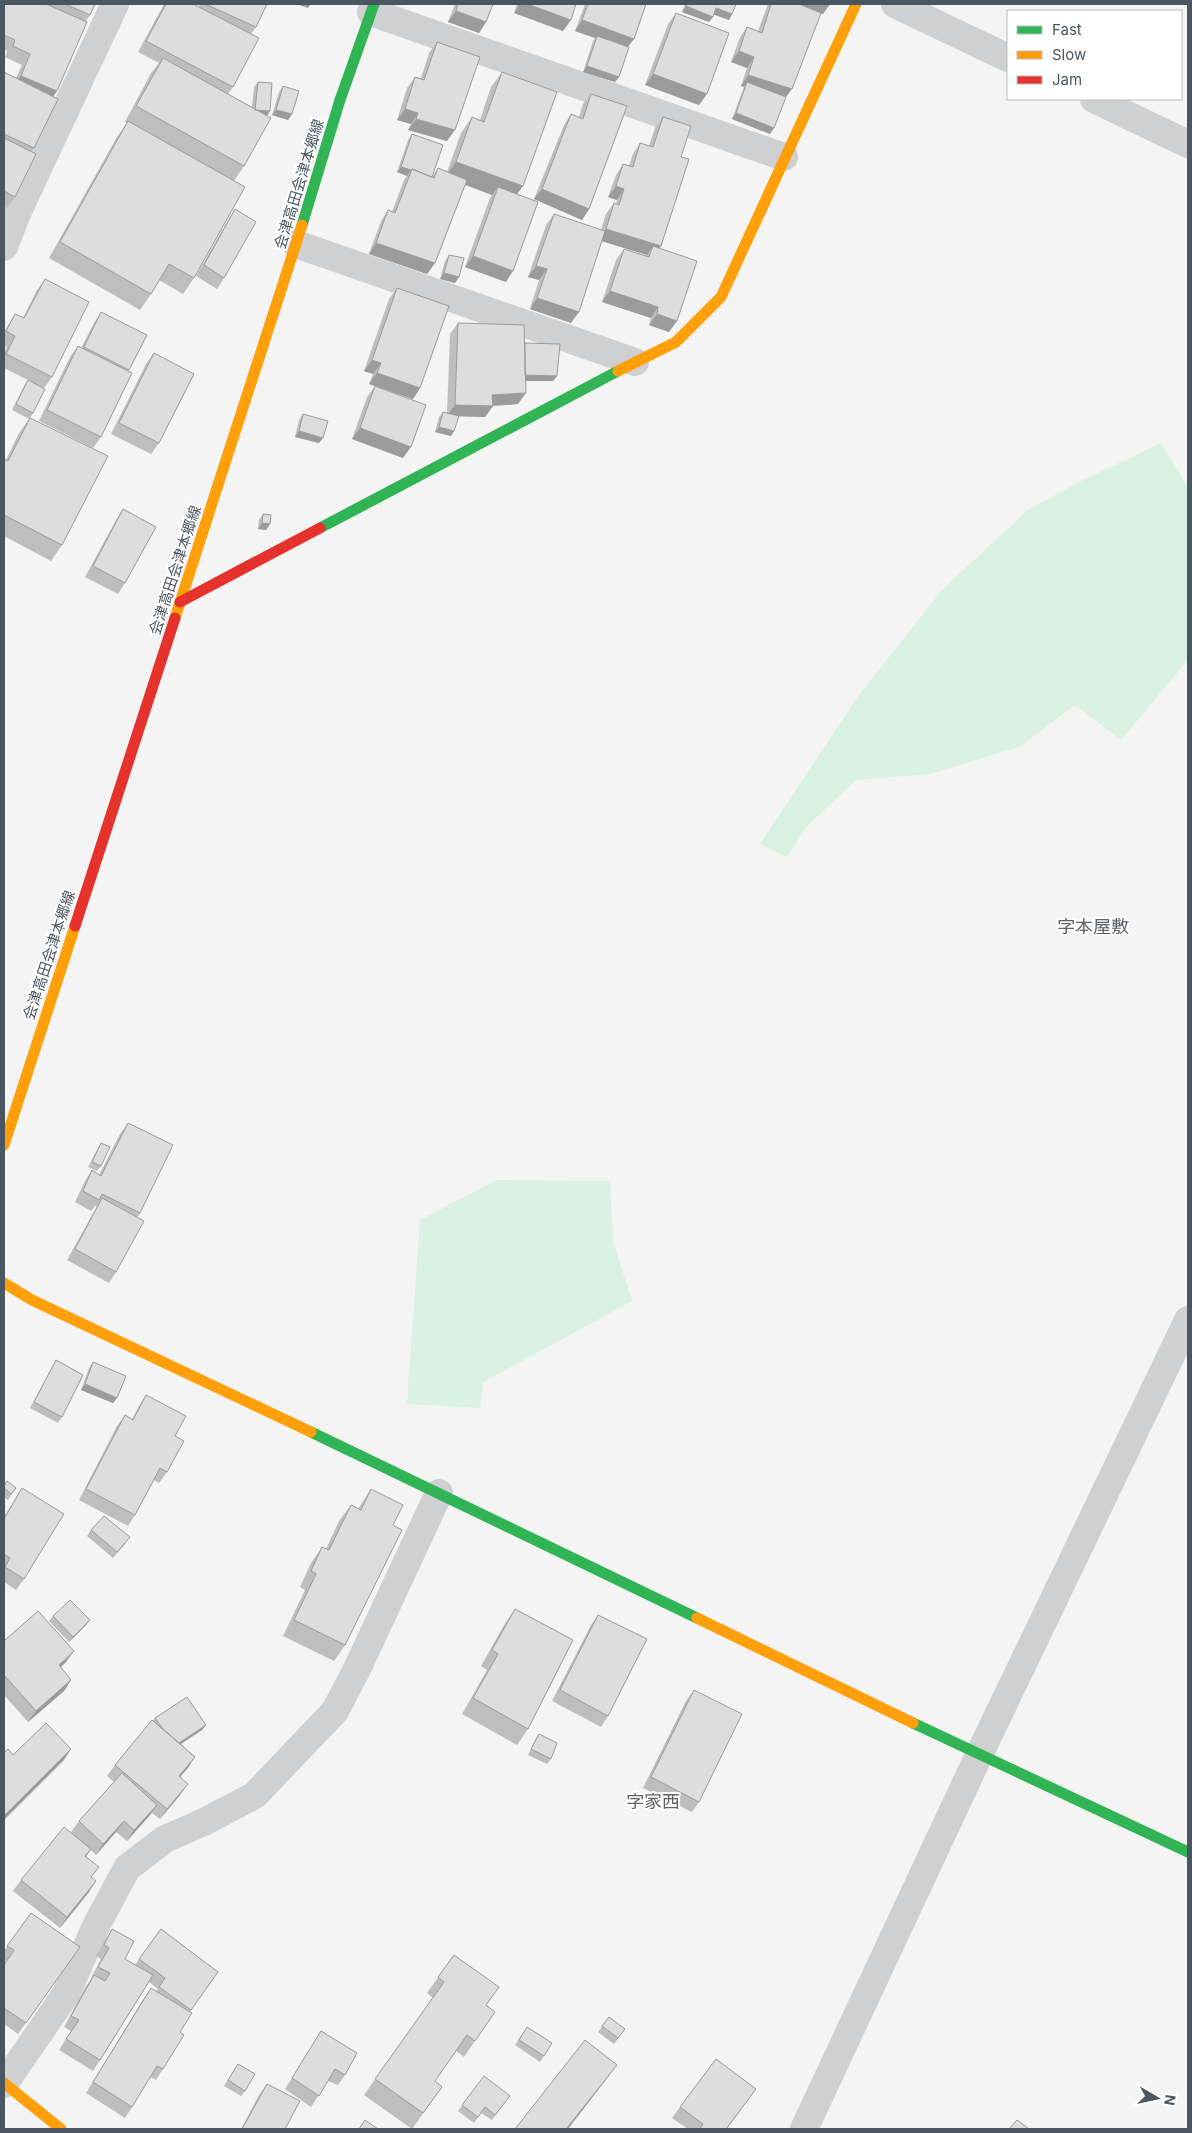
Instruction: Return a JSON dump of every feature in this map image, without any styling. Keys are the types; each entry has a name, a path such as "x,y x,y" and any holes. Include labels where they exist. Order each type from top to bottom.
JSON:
{"street":[{"path":"4,246 18,211 115,4"},
{"path":"180,602 676,342 721,297 856,4"},
{"path":"896,4 1007,58"},
{"path":"373,8 784,157"},
{"name":"会津高田会津本郷線","path":"4,1145 296,244 340,100 373,8"},
{"path":"1096,100 1188,144"},
{"path":"296,244 635,362"},
{"path":"4,1283 41,1304 439,1493 978,1755 1188,1852"},
{"path":"804,2129 978,1755 1188,1320"},
{"path":"61,2129 4,2083 66,1994 96,1926 127,1868 165,1839 204,1822 255,1795 335,1711 358,1667 439,1493"}],"green space":[{"path":"1161,443 1188,488 1188,660 1121,740 1075,705 1021,746 931,774 856,780 806,827 787,857 760,844 859,695 942,590 1029,509 1083,480"},
{"path":"497,1180 610,1181 613,1241 632,1301 483,1382 480,1408 407,1404 420,1220"}],"building":[{"path":"4,4 46,4 87,22 57,91 21,76 30,54 13,46 15,40 4,35"},
{"path":"65,4 95,4 90,15"},
{"path":"166,4 193,4 259,38 233,87 146,41"},
{"path":"205,4 267,4 256,27"},
{"path":"458,4 493,4 486,22 456,11"},
{"path":"527,4 576,4 571,20"},
{"path":"588,4 646,4 634,39 582,20"},
{"path":"686,4 736,4 732,14 716,8 713,17 686,6"},
{"path":"771,4 799,4 821,13 792,89 748,75 754,57 739,51 747,27 762,33"},
{"path":"676,13 729,33 707,94 653,74"},
{"path":"597,36 629,47 619,77 587,66"},
{"path":"437,42 480,57 455,130 416,119 418,113 405,109 415,77 424,80"},
{"path":"163,58 271,118 244,166 136,106"},
{"path":"4,72 58,99 34,148 4,134"},
{"path":"502,72 557,92 523,186 456,162 472,117 484,122"},
{"path":"258,82 272,83 270,111 255,110"},
{"path":"747,82 786,97 774,128 736,113"},
{"path":"283,86 299,91 292,114 276,110"},
{"path":"591,94 627,106 589,209 542,189 571,114 583,119"},
{"path":"663,117 691,126 681,157 689,159 661,246 606,229 614,203 619,205 624,189 616,186 623,164 633,167 640,143 653,147"},
{"path":"128,121 245,187 194,278 169,264 151,294 60,242"},
{"path":"412,134 443,145 432,177 401,167"},
{"path":"4,138 36,154 15,197 4,191"},
{"path":"438,168 467,180 435,263 376,243 388,210 395,213 412,169 434,178"},
{"path":"498,187 538,202 513,271 473,256"},
{"path":"235,209 256,222 224,278 204,265"},
{"path":"554,214 605,231 579,312 537,298 547,269 536,266"},
{"path":"653,246 697,261 677,321 657,314 658,307 610,291 624,249 649,257"},
{"path":"449,255 464,258 459,277 444,273"},
{"path":"45,279 89,302 52,377 6,354 15,336 6,331 15,314 24,318"},
{"path":"397,288 449,306 420,388 377,373 381,363 372,360"},
{"path":"101,312 147,335 129,370 84,347"},
{"path":"458,323 524,325 526,393 492,395 493,406 455,405"},
{"path":"525,343 560,344 557,376 525,375"},
{"path":"78,346 132,373 101,437 47,410"},
{"path":"154,353 194,374 159,443 119,423"},
{"path":"28,380 45,389 33,413 16,404"},
{"path":"375,386 426,405 411,447 360,428"},
{"path":"443,412 459,416 454,431 439,427"},
{"path":"303,414 328,421 323,438 299,431"},
{"path":"30,418 108,456 62,545 4,515 4,459 8,461"},
{"path":"123,509 156,527 125,583 93,566"},
{"path":"263,514 271,515 270,524 262,523"},
{"path":"128,1123 173,1145 140,1213 102,1194 99,1200 83,1191 92,1170 101,1176"},
{"path":"101,1143 110,1147 101,1166 92,1162"},
{"path":"102,1198 144,1221 116,1272 75,1249"},
{"path":"56,1360 83,1375 62,1417 34,1402"},
{"path":"93,1362 126,1376 117,1398 85,1384"},
{"path":"146,1395 186,1416 175,1436 184,1441 167,1472 160,1468 135,1515 86,1489 125,1415 133,1420"},
{"path":"7,1481 16,1488 11,1494 4,1488"},
{"path":"22,1488 64,1514 24,1579 5,1567 10,1558 4,1554 4,1519"},
{"path":"371,1489 403,1505 393,1525 402,1530 345,1645 294,1620 316,1574 311,1571 322,1547 329,1550 351,1505 361,1510"},
{"path":"104,1516 130,1537 117,1552 91,1530"},
{"path":"70,1600 90,1620 73,1637 53,1616"},
{"path":"515,1609 573,1640 528,1729 473,1698 498,1654 492,1650"},
{"path":"38,1611 74,1651 59,1665 71,1680 36,1711 4,1675 4,1641"},
{"path":"598,1615 647,1639 608,1716 560,1690"},
{"path":"694,1690 742,1714 699,1802 651,1777"},
{"path":"187,1697 206,1725 179,1743 163,1729 155,1718"},
{"path":"152,1720 195,1757 179,1776 188,1784 167,1809 115,1765"},
{"path":"46,1723 71,1749 4,1816 4,1753 8,1749 13,1755"},
{"path":"539,1734 557,1743 551,1759 531,1749"},
{"path":"122,1773 157,1805 134,1830 124,1821 103,1844 79,1821"},
{"path":"64,1827 91,1849 85,1856 99,1867 91,1877 96,1881 67,1917 21,1880"},
{"path":"31,1913 80,1947 26,2023 4,2008 4,1965 14,1950 7,1946"},
{"path":"112,1929 134,1941 125,1959 153,1975 100,2060 66,2039 79,2020 71,2016 94,1975 105,1981 110,1973 98,1967 109,1948 104,1945"},
{"path":"161,1929 218,1972 191,2010 159,1987 165,1978 139,1959"},
{"path":"454,1955 499,1987 486,2005 495,2012 475,2041 467,2035 435,2081 442,2087 423,2113 375,2079 444,1982 438,1977"},
{"path":"151,1988 192,2013 180,2032 184,2035 163,2069 157,2066 132,2107 93,2082"},
{"path":"609,2017 625,2029 618,2038 602,2026"},
{"path":"527,2027 552,2043 544,2056 519,2040"},
{"path":"321,2031 357,2053 345,2075 335,2069 319,2096 292,2078"},
{"path":"585,2040 617,2065 566,2129 515,2129"},
{"path":"716,2059 756,2089 726,2129 700,2129 703,2124 680,2107"},
{"path":"238,2064 255,2074 245,2091 228,2080"},
{"path":"484,2076 510,2096 495,2115 485,2107 478,2117 462,2105"},
{"path":"267,2084 300,2101 285,2129 242,2129"},
{"path":"365,2120 378,2129 359,2129"},
{"path":"1017,2120 1029,2129 1009,2129"}],"traffic: fast":[{"path":"302,225 340,100 374,4"},
{"path":"320,528 618,371"},
{"path":"311,1432 697,1618"},
{"path":"913,1723 1188,1852"}],"traffic: slow":[{"path":"618,371 676,342 721,297 856,4"},
{"path":"175,618 302,225"},
{"path":"4,1145 75,926"},
{"path":"4,1283 32,1300 311,1432"},
{"path":"697,1618 913,1723"},
{"path":"4,2083 61,2129"}],"traffic: jam":[{"path":"180,602 320,528"},
{"path":"75,926 175,618"}],"district":[{"name":"字本屋敷","path":"1093,926"},
{"name":"字家西","path":"653,1801"}]}
